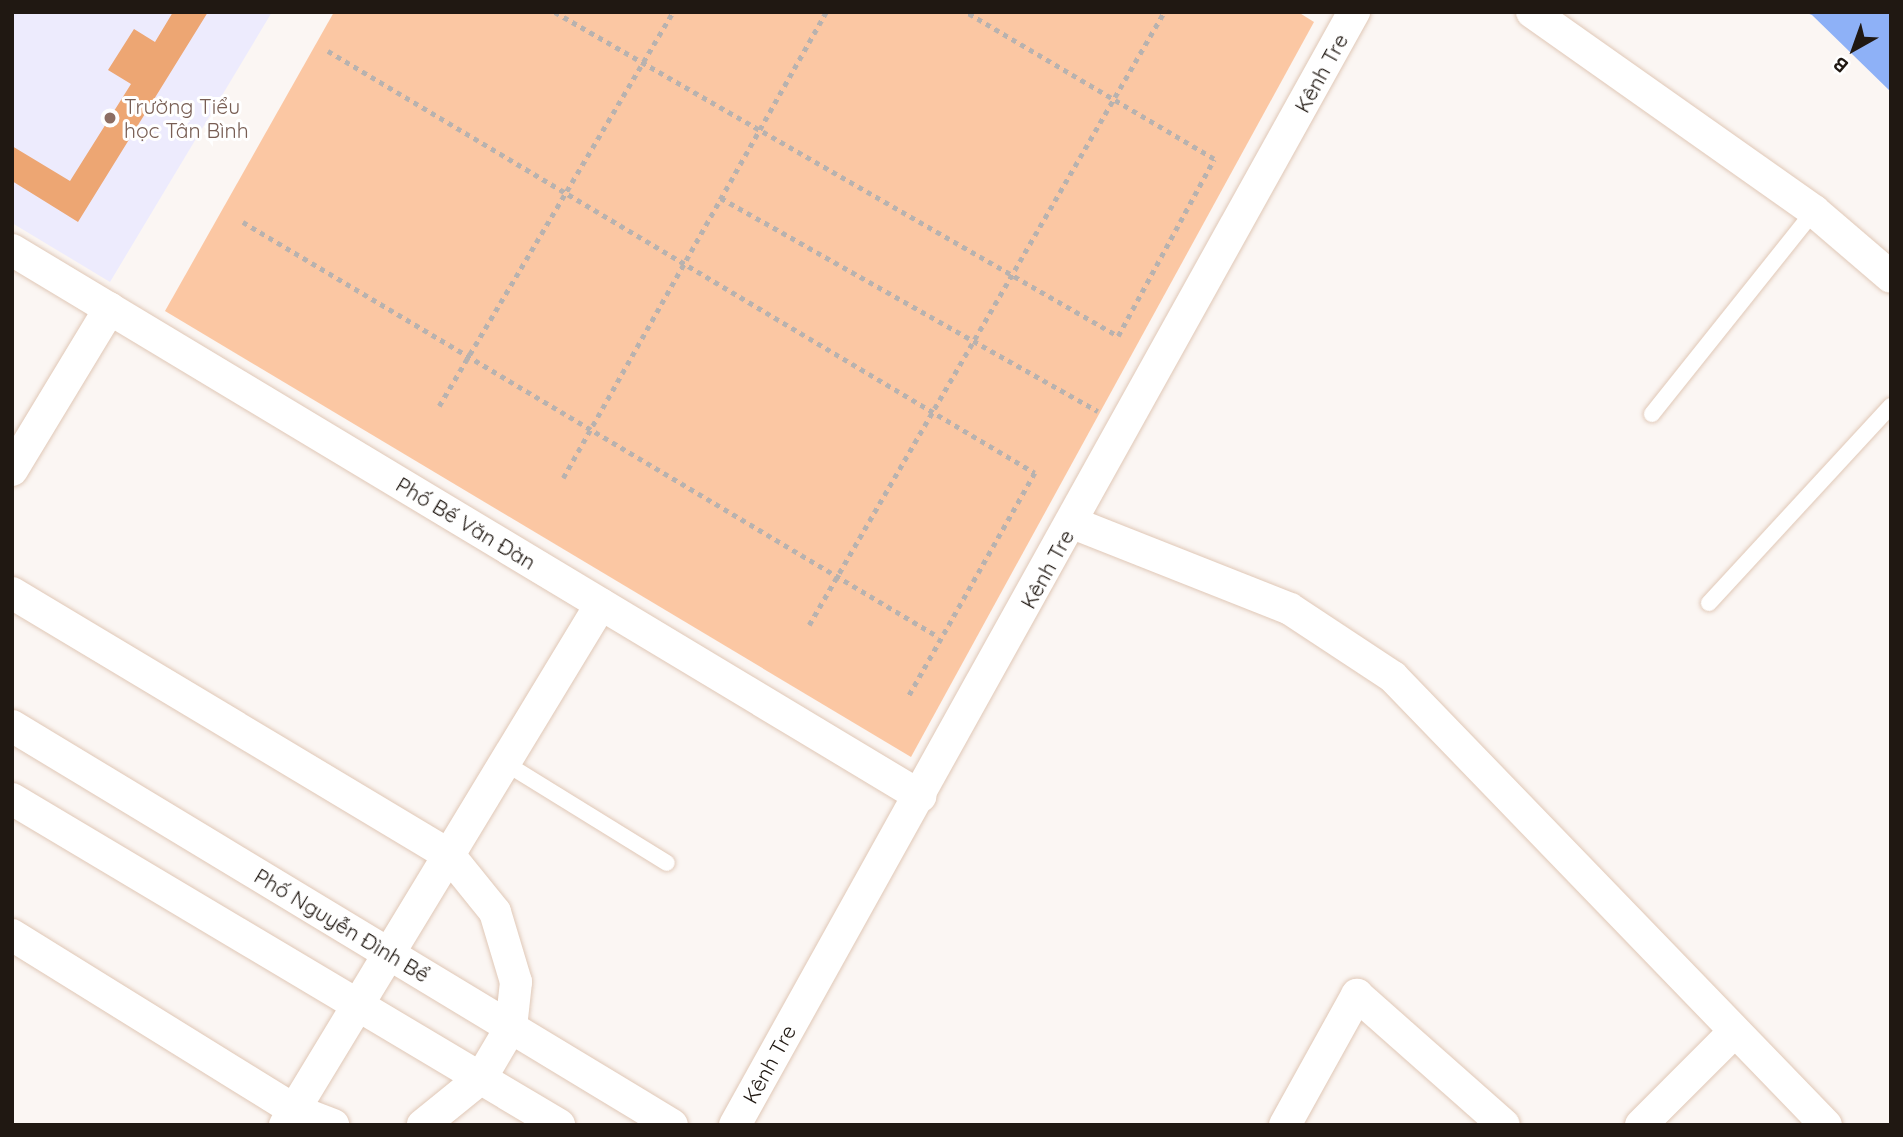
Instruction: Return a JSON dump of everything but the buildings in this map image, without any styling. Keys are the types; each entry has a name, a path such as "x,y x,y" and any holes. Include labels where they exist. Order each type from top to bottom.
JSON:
{"street":[{"name":"Kênh Tre","path":"735,1125 1073,523 1354,12"},
{"path":"1532,12 1814,211 1891,276"},
{"name":"Phố Bế Văn Đàn","path":"12,250 920,796"},
{"path":"12,470 110,309"},
{"path":"1073,523 1290,609 1392,677 1826,1125"},
{"path":"12,593 449,855 495,912 516,982 511,1027 481,1078 423,1125"},
{"path":"289,1117 601,604"},
{"name":"Phố Nguyễn Đình Bể","path":"12,726 672,1125"},
{"path":"12,799 559,1125"},
{"path":"12,935 289,1117 333,1125"},
{"path":"1285,1125 1357,995 1504,1125"},
{"path":"1641,1125 1734,1032"}],"lane":[{"path":"1652,414 1814,211"},
{"path":"1709,603 1891,406"},
{"path":"505,763 667,863"}],"path":[{"path":"555,12 1118,336 1214,159 965,12"},
{"path":"439,406 673,12"},
{"path":"563,478 825,12"},
{"path":"809,625 1164,12"},
{"path":"328,51 1035,473 939,637 909,696"},
{"path":"721,198 1126,427"},
{"path":"243,222 939,637"}],"shaded area":[{"name":"Trường Tiểu học Tân Bình","path":"12,12 272,12 110,282 12,223"},
{"path":"334,12 1298,12 1314,22 911,757 165,311"}],"water":[{"path":"1804,12 1891,12 1891,92 1812,15"}],"place":[{"name":"Trường Tiểu học Tân Bình","path":"110,118"}]}
